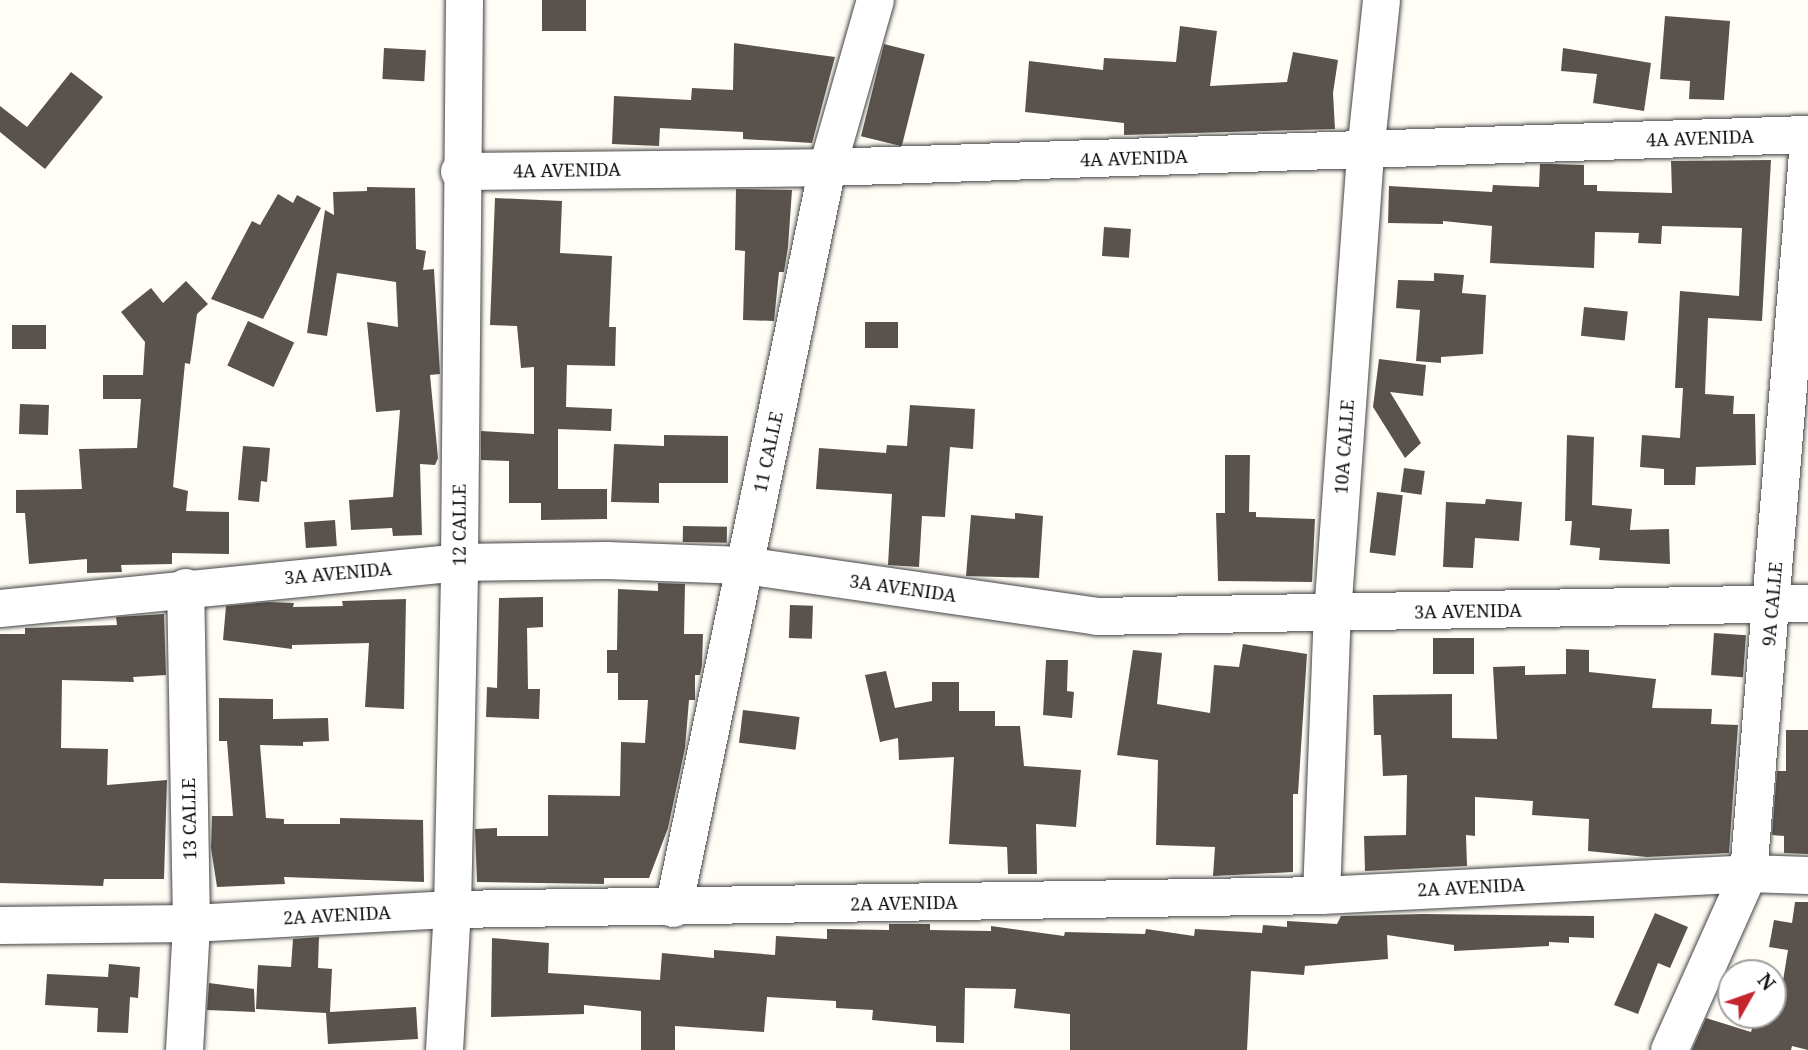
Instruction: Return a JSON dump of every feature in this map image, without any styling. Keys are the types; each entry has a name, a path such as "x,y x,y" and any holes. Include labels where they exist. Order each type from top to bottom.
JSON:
{"street":[{"name":"12 CALLE","path":"444,1050 452,909 459,562 459,172 464,0"},
{"name":"11 CALLE","path":"673,908 827,167 875,0"},
{"name":"10A CALLE","path":"1321,895 1332,614 1365,152 1381,0"},
{"name":"4A AVENIDA","path":"459,172 827,167 1365,152 1808,134"},
{"name":"9A CALLE","path":"1670,1050 1748,873 1808,141"},
{"name":"3A AVENIDA","path":"0,608 185,587 459,562 606,560 744,565 1096,616 1332,614 1808,603"},
{"name":"13 CALLE","path":"184,1050 191,923 185,587"},
{"name":"2A AVENIDA","path":"0,925 191,923 452,909 673,908 1321,895 1748,873 1808,875"}],"building":[{"path":"542,0 586,0 586,31 542,31"},
{"path":"1665,16 1730,21 1724,100 1689,99 1690,81 1660,79"},
{"path":"1180,26 1217,31 1210,86 1287,82 1293,52 1338,60 1333,93 1335,129 1124,135 1124,123 1025,112 1029,61 1103,70 1104,58 1176,62"},
{"path":"734,43 835,57 812,143 743,139 743,132 660,128 659,146 612,144 614,96 691,100 692,88 733,90"},
{"path":"884,44 925,54 902,146 861,136"},
{"path":"384,48 426,50 424,81 382,79"},
{"path":"1563,48 1651,63 1644,111 1593,103 1597,74 1561,71"},
{"path":"71,72 103,97 45,169 0,132 0,106 27,127"},
{"path":"1771,160 1762,321 1708,318 1705,394 1734,396 1733,414 1755,414 1756,465 1696,467 1695,485 1664,485 1664,469 1640,467 1642,435 1680,438 1683,388 1675,388 1680,291 1739,296 1742,228 1662,226 1661,244 1638,243 1639,233 1595,232 1594,268 1490,263 1492,226 1443,221 1443,224 1388,223 1389,186 1492,192 1493,185 1539,187 1540,164 1553,164 1584,165 1584,185 1597,185 1597,191 1672,193 1671,161"},
{"path":"367,187 415,188 416,249 426,251 423,270 434,269 440,374 430,375 438,458 435,465 420,464 422,535 393,536 392,528 351,530 349,500 393,497 400,410 376,412 367,322 398,327 396,282 337,273 327,336 307,333 325,210 334,215 333,192 367,191"},
{"path":"736,189 792,190 788,247 784,272 779,272 774,321 743,320 745,251 735,250"},
{"path":"278,194 293,203 297,195 321,208 263,319 211,299 252,221 260,225"},
{"path":"495,198 562,201 560,253 612,256 609,327 616,327 615,366 567,365 566,407 612,409 611,431 558,429 558,489 607,489 607,519 541,520 541,503 509,503 509,461 481,460 481,431 534,434 534,367 521,368 517,326 490,325"},
{"path":"1104,227 1131,229 1129,258 1102,256"},
{"path":"1434,273 1464,275 1462,293 1486,295 1483,354 1441,357 1441,363 1416,361 1420,310 1396,308 1398,280 1434,281"},
{"path":"186,281 208,304 197,314 190,364 185,363 173,487 188,491 186,511 229,512 229,554 172,553 172,564 121,565 122,572 87,573 87,559 29,564 25,513 16,513 16,490 82,489 79,449 137,448 141,399 103,399 103,375 143,375 145,342 121,312 151,288 163,303"},
{"path":"1584,307 1628,312 1625,340 1581,336"},
{"path":"248,321 294,343 274,387 227,365"},
{"path":"865,322 898,322 898,348 865,348"},
{"path":"12,325 46,325 46,349 12,349"},
{"path":"1379,359 1426,365 1423,396 1390,392 1421,443 1405,458 1373,407"},
{"path":"20,404 49,405 48,435 19,434"},
{"path":"910,405 975,409 973,449 950,447 945,517 922,516 919,567 888,565 892,494 816,489 819,448 886,453 887,445 907,446"},
{"path":"664,435 728,436 728,483 659,483 659,503 611,502 614,444 664,446"},
{"path":"1567,435 1594,437 1592,505 1632,509 1630,530 1669,529 1670,564 1599,560 1600,548 1570,545 1572,521 1565,521"},
{"path":"243,446 270,448 267,482 261,481 259,502 238,500"},
{"path":"1225,455 1250,455 1249,512 1256,512 1256,517 1315,519 1312,582 1218,581 1216,513 1225,513"},
{"path":"1404,468 1425,471 1421,495 1401,492"},
{"path":"1377,492 1403,495 1395,556 1370,553"},
{"path":"1486,499 1522,502 1519,541 1475,538 1473,568 1443,567 1446,502 1485,504"},
{"path":"1015,513 1043,516 1039,578 966,576 971,515 1015,519"},
{"path":"335,520 337,546 306,548 304,522"},
{"path":"683,526 727,527 727,543 683,542"},
{"path":"658,583 685,584 684,634 703,634 702,665 700,675 695,675 695,700 689,700 685,748 668,828 649,878 604,878 604,884 477,882 475,829 497,828 497,836 548,836 548,795 620,796 621,742 645,743 648,700 618,700 618,673 607,673 607,650 617,650 618,589 658,591"},
{"path":"543,597 543,627 527,628 528,689 540,689 539,719 486,717 487,687 497,688 499,598"},
{"path":"406,599 404,709 365,707 369,643 292,645 292,649 223,640 226,606 268,602 294,603 293,607 343,606 342,601"},
{"path":"790,605 813,606 812,639 789,638"},
{"path":"164,614 166,675 133,677 134,682 62,680 61,748 108,749 107,785 167,780 164,879 104,879 103,886 0,883 0,634 25,634 25,628 117,625 116,617"},
{"path":"1714,633 1746,635 1743,677 1711,675"},
{"path":"1433,638 1474,638 1474,674 1433,674"},
{"path":"1243,644 1307,654 1298,794 1293,794 1293,872 1213,876 1215,847 1156,845 1158,760 1117,755 1133,650 1162,653 1157,704 1210,713 1214,665 1239,667"},
{"path":"1566,649 1589,650 1589,672 1656,679 1652,708 1712,709 1711,724 1738,725 1729,853 1647,857 1588,851 1589,819 1532,815 1533,801 1475,797 1475,836 1466,835 1467,866 1365,871 1364,836 1406,835 1407,775 1383,776 1381,735 1374,735 1373,695 1452,694 1452,738 1497,739 1493,667 1525,666 1525,675 1566,674"},
{"path":"1046,660 1068,660 1067,691 1074,692 1072,718 1043,715"},
{"path":"886,671 895,708 932,701 932,682 959,682 959,711 995,711 995,726 1020,726 1024,766 1081,770 1076,827 1036,824 1037,874 1008,874 1007,847 949,844 954,757 899,760 898,738 880,742 865,675"},
{"path":"219,698 273,699 273,719 328,718 329,741 303,742 303,746 260,745 266,818 284,819 284,824 340,824 340,818 423,820 424,882 284,877 285,884 217,887 211,848 212,816 233,816 227,741 219,741"},
{"path":"743,710 800,717 796,750 739,743"},
{"path":"1786,730 1808,730 1808,854 1784,853 1784,836 1772,835 1777,771 1786,771"},
{"path":"1795,902 1808,902 1808,1050 1792,1046 1791,1050 1692,1050 1706,1018 1717,1021 1717,1029 1741,1029 1751,1032 1752,1029 1787,1029 1788,950 1769,947 1774,920 1792,923"},
{"path":"1655,913 1688,927 1670,968 1658,963 1638,1014 1614,1005"},
{"path":"1341,916 1594,916 1594,938 1569,937 1569,943 1549,942 1549,946 1454,951 1454,945 1387,935 1388,959 1305,966 1304,975 1251,971 1247,1050 1070,1050 1070,1014 1014,1008 1016,989 965,988 964,1043 936,1042 936,1026 872,1020 873,1010 836,1008 836,1001 767,997 764,1032 675,1026 675,1050 641,1050 641,1011 584,1005 584,1014 491,1017 492,938 549,943 548,973 660,980 662,953 714,958 714,950 775,955 776,936 827,939 827,929 889,930 889,924 930,924 930,930 991,931 991,926 1064,936 1065,932 1145,934 1146,929 1194,936 1195,929 1262,933 1263,925 1287,927 1287,921 1337,924"},
{"path":"319,937 318,968 332,969 330,1012 416,1007 418,1039 328,1044 326,1013 256,1009 258,965 291,967 293,939"},
{"path":"109,964 140,967 138,998 130,997 128,1033 97,1032 98,1008 45,1005 47,974 108,977"},
{"path":"209,983 254,989 255,1012 207,1010"}]}
